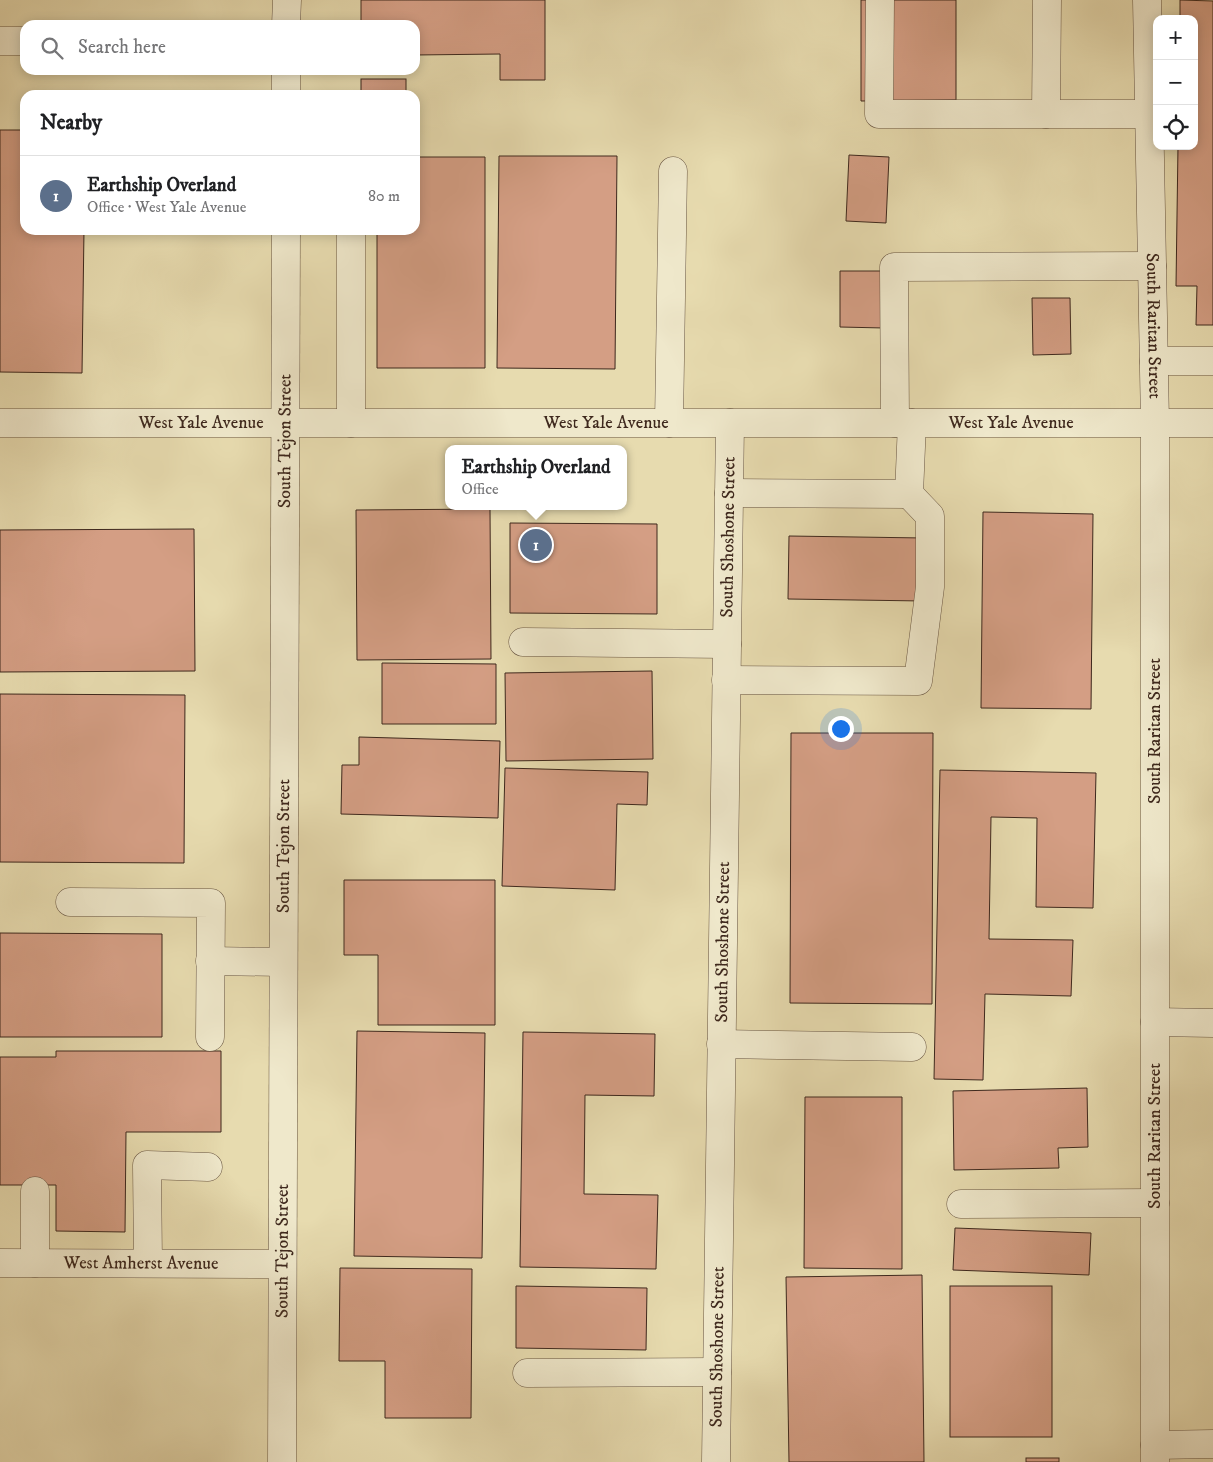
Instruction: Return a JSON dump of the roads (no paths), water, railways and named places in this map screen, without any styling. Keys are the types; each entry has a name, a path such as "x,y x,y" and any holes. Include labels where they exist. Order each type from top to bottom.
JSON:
{"street":[{"path":"286,0 286,20"},
{"path":"880,0 879,114 1149,114"},
{"path":"1046,114 1047,0"},
{"name":"South Raritan Street","path":"1147,0 1155,423 1155,1453"},
{"path":"0,41 20,41"},
{"path":"286,75 286,90"},
{"path":"670,423 673,171"},
{"name":"South Tejon Street","path":"282,1462 286,235"},
{"path":"351,423 352,235"},
{"path":"726,680 918,681 930,587 930,516 909,494 894,267 1152,266"},
{"path":"1154,361 1213,361"},
{"name":"West Yale Avenue","path":"0,422 1213,423"},
{"name":"South Shoshone Street","path":"716,1462 730,423"},
{"path":"729,493 909,494"},
{"path":"523,642 727,644"},
{"path":"70,902 211,903 210,1037"},
{"path":"210,961 284,962"},
{"path":"1155,1022 1213,1023"},
{"path":"721,1044 912,1047"},
{"path":"148,1263 147,1165 208,1167"},
{"path":"35,1192 35,1263"},
{"path":"961,1204 1155,1203"},
{"name":"West Amherst Avenue","path":"0,1263 282,1264"},
{"path":"527,1373 717,1372"},
{"path":"1155,1453 1213,1444"}],"place":[{"name":"Earthship Overland","path":"536,545"}]}
